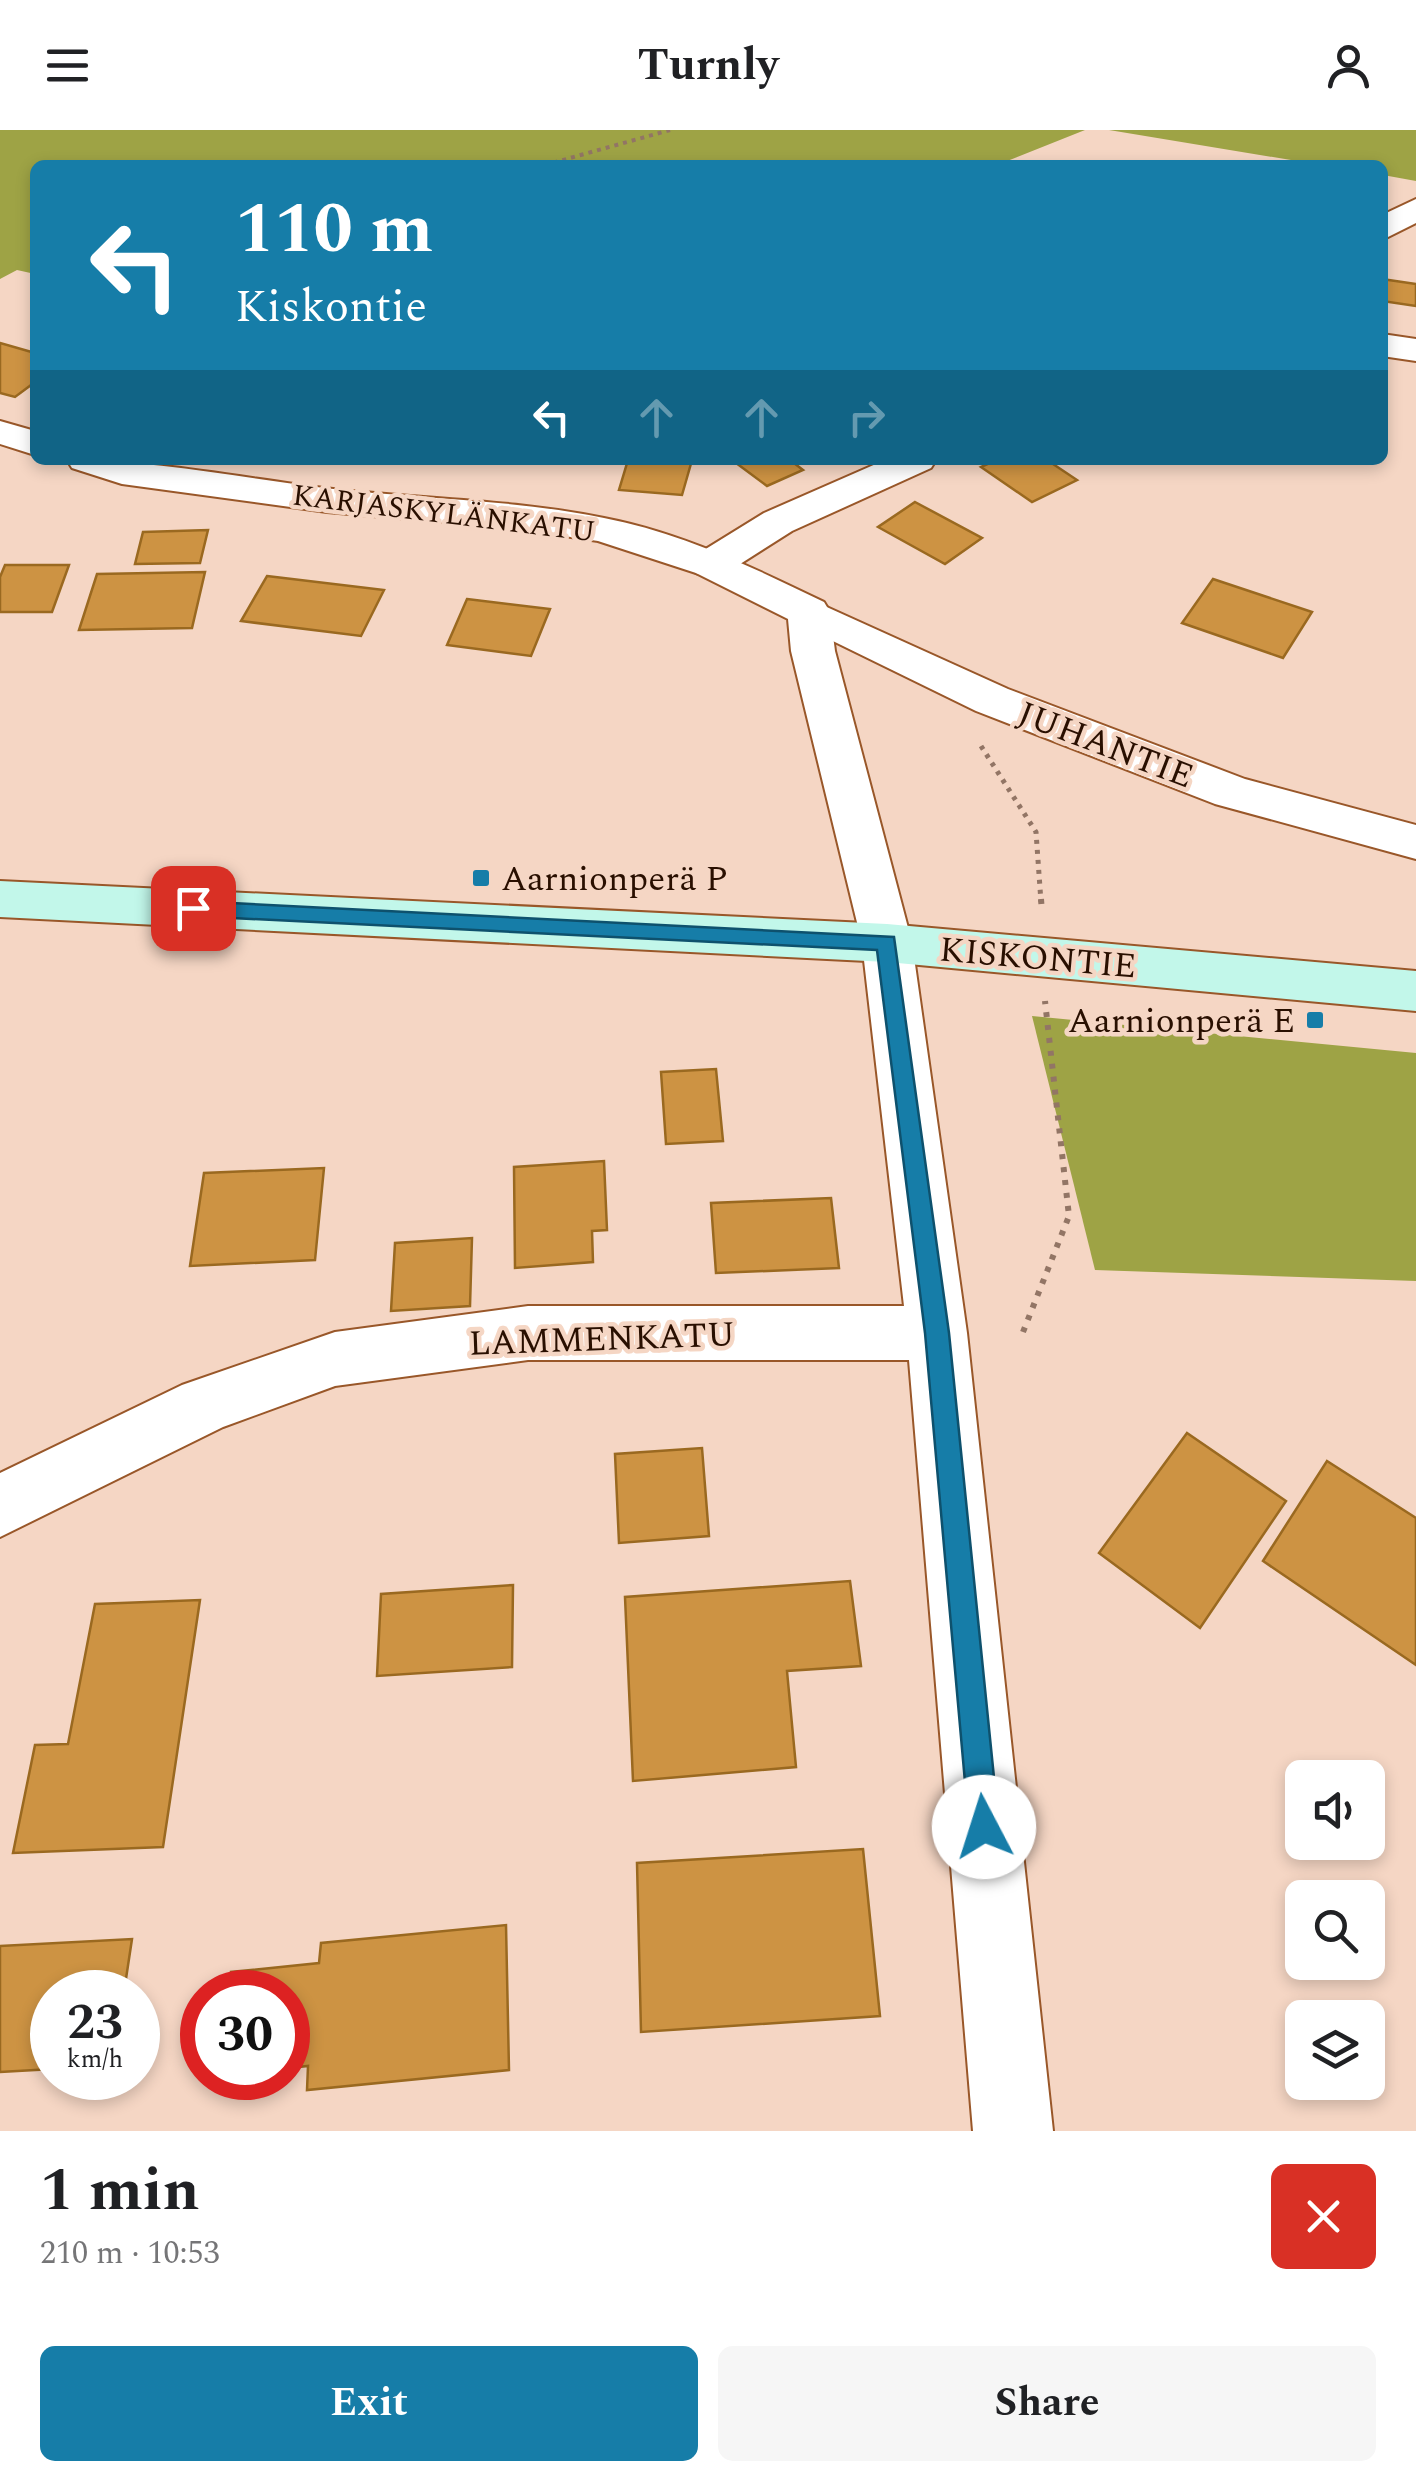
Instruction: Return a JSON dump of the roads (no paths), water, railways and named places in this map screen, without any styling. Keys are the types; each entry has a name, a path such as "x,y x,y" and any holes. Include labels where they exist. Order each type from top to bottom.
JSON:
{"main road":[{"name":"KISKONTIE","path":"0,898 887,943 1416,991"}],"street":[{"path":"1388,226 1416,209"},
{"path":"1388,346 1416,350"},
{"path":"0,432 30,441"},
{"name":"KARJASKYLÄNKATU","path":"101,465 122,472 309,498 510,516 604,530 711,564 809,612"},
{"path":"711,564 778,522 907,465"},
{"path":"809,612 814,652 887,943 937,1333 1012,2131"},
{"name":"JUHANTIE","path":"809,612 992,700 1232,792 1416,842"},
{"name":"LAMMENKATU","path":"0,1506 204,1405 335,1360 528,1333 937,1333"}],"place":[{"name":"Aarnionperä P","path":"481,878"},
{"name":"Aarnionperä E","path":"1315,1020"}]}
